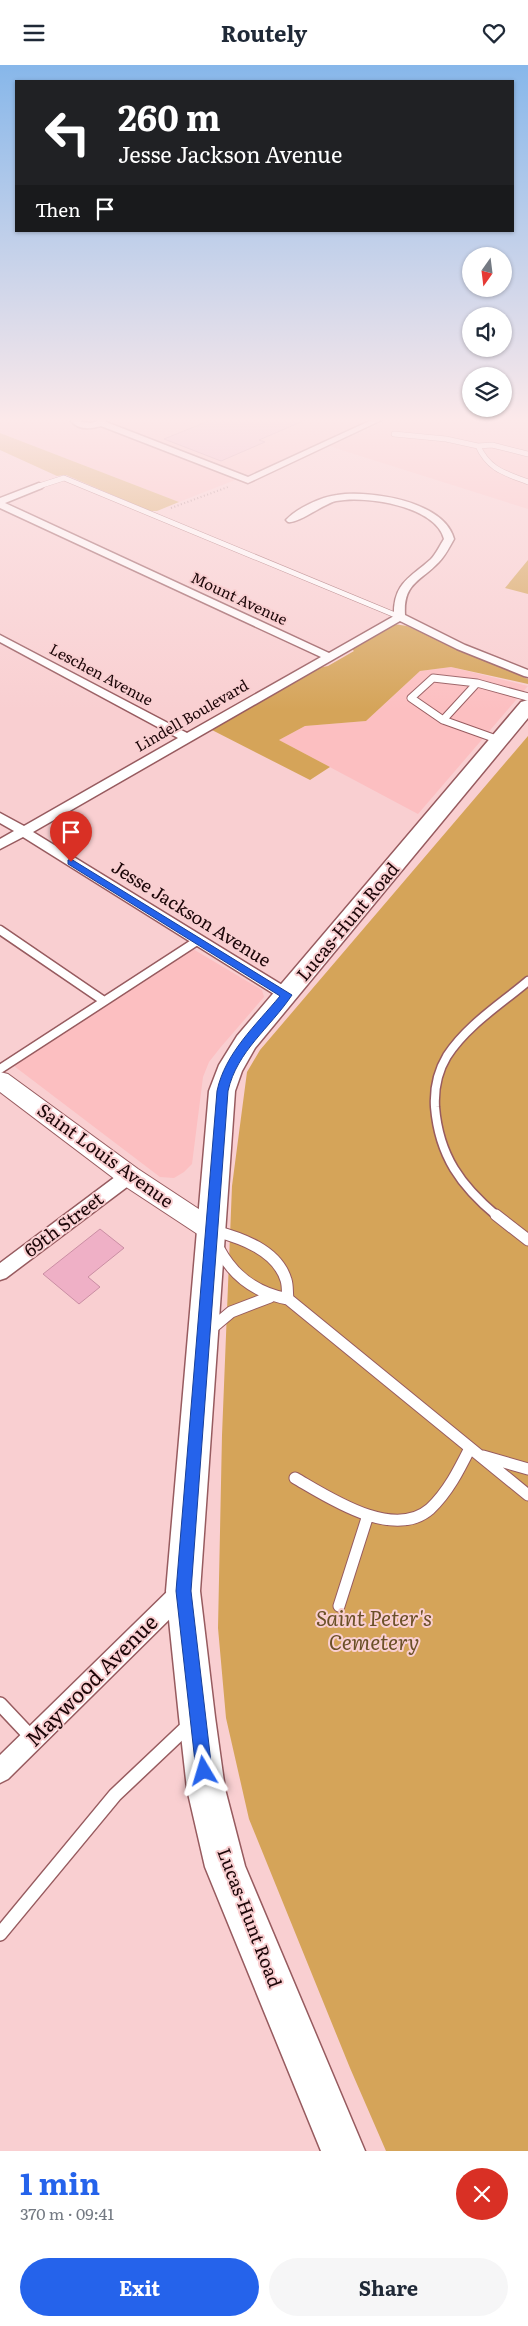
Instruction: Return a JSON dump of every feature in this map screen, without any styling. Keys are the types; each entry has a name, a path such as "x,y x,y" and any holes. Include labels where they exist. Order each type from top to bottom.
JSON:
{"main road":[{"name":"Lucas-Hunt Road","path":"343,2151 225,1867 206,1789 197,1717 183,1591 222,1091 235,1058 246,1043 528,706"}],"street":[{"name":"Mount Avenue","path":"26,515 329,657"},
{"path":"291,520 299,515"},
{"path":"428,515 445,527 449,539 436,560 417,573 399,600 400,617 462,647 528,674"},
{"name":"Lindell Boulevard","path":"0,845 400,617"},
{"name":"Leschen Avenue","path":"0,638 187,737"},
{"name":"Jesse Jackson Avenue","path":"0,817 197,941 287,995"},
{"name":"Saint Louis Avenue","path":"0,1080 129,1176 211,1230"},
{"name":"69th Street","path":"2,1267 129,1176"},
{"name":"Maywood Avenue","path":"0,1771 183,1591"}],"lane":[{"path":"153,515 400,617"},
{"path":"500,740 443,720 411,698 433,677 477,683 528,697"},
{"path":"443,720 477,683"},
{"path":"0,930 104,1001"},
{"path":"0,1069 197,941"},
{"path":"526,986 461,1039 446,1056 440,1071 436,1091 436,1116 442,1147 453,1170 492,1211 528,1240"},
{"path":"211,1230 224,1259 239,1278 270,1297"},
{"path":"211,1230 239,1237 268,1256 279,1266 286,1279 288,1299"},
{"path":"203,1339 218,1321 237,1308 270,1297 288,1299 528,1495"},
{"path":"474,1451 528,1469"},
{"path":"295,1478 368,1515 394,1522 416,1519 432,1507 443,1495 474,1451"},
{"path":"339,1606 368,1515"},
{"path":"0,1704 33,1739"},
{"path":"0,1934 115,1795 197,1717"}],"shaded area":[{"path":"451,667 528,686 418,814 279,740 305,726 366,721 420,671"},
{"path":"193,949 262,990 264,997 209,1062 203,1077 192,1164 174,1178 160,1177 14,1066"}],"green space":[{"path":"528,560 528,594 505,588"},
{"path":"394,624 407,626 528,679 528,684 451,667 420,671 366,721 305,726 279,740 330,767 310,780 210,729 313,669 328,666 354,651 351,648"},
{"name":"Saint Peter's Cemetery","path":"528,736 528,2151 386,2151 350,2068 249,1819 226,1718 218,1628 222,1435 232,1186 247,1072 260,1050"}],"building":[{"path":"100,1229 124,1248 88,1277 100,1287 79,1304 43,1274"}],"route":[{"path":"71,862 287,995 235,1058 222,1091 183,1591 204,1771"}]}
